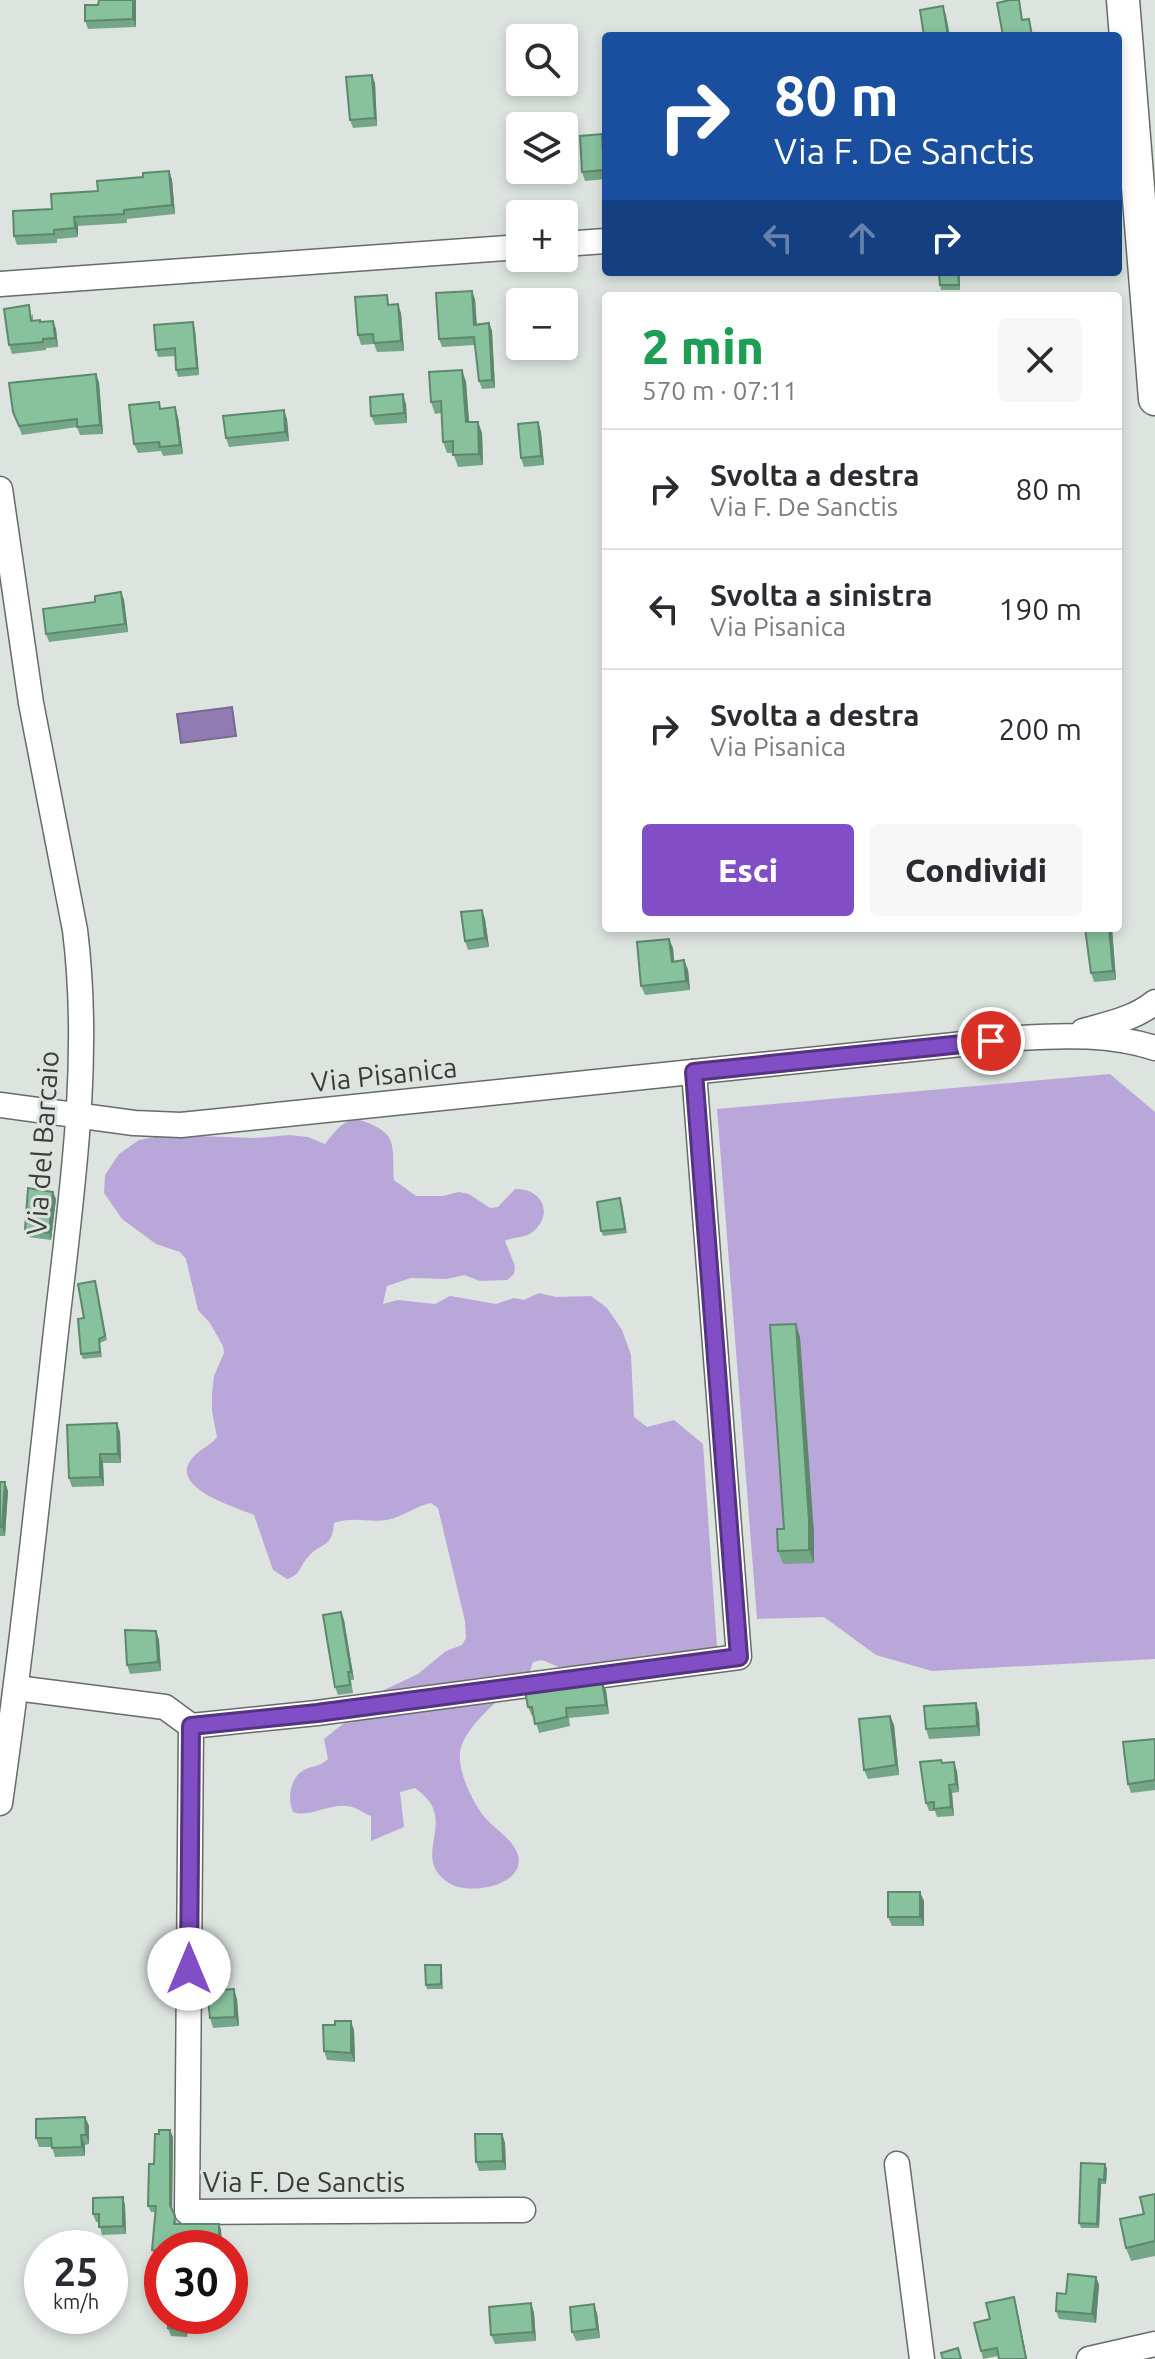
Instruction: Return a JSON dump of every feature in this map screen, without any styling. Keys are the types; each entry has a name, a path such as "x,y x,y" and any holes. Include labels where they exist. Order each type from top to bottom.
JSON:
{"main road":[{"path":"1123,0 1155,399"}],"street":[{"path":"578,243 602,241"},
{"path":"0,284 506,248"},
{"name":"Via del Barcaio","path":"0,489 31,703 75,930 79,964 80,1116 16,1688 0,1803"},
{"name":"Via Pisanica","path":"0,1105 181,1125 1069,1034 1123,1020 1155,1002"},
{"name":"Via Pisanica","path":"1069,1034 1137,1042 1155,1048"},
{"path":"16,1688 165,1707 191,1726 317,1713 739,1657 694,1072"},
{"name":"Via F. De Sanctis","path":"191,1726 187,2212 523,2210"},
{"path":"897,2164 922,2359"},
{"path":"1089,2359 1155,2344"}],"shaded area":[{"path":"232,707 236,736 181,743 177,714"},
{"path":"1110,1074 1155,1112 1155,1659 932,1671 876,1655 824,1617 757,1619 717,1109"},
{"path":"357,1119 387,1134 392,1148 394,1180 416,1196 443,1196 459,1192 469,1194 490,1208 498,1207 515,1189 531,1192 544,1208 541,1223 535,1230 505,1241 515,1266 514,1274 507,1280 480,1281 464,1275 447,1279 411,1278 387,1286 383,1304 398,1300 435,1304 450,1296 496,1304 514,1298 524,1300 539,1293 556,1297 591,1296 607,1308 622,1330 631,1355 634,1417 647,1427 674,1420 703,1444 717,1647 703,1655 566,1670 542,1660 533,1662 528,1678 477,1721 460,1752 463,1776 482,1814 512,1843 518,1855 518,1866 513,1874 494,1886 458,1887 439,1875 432,1858 434,1811 429,1801 415,1788 400,1792 404,1827 371,1841 371,1816 349,1806 293,1812 291,1789 296,1778 307,1768 328,1759 324,1739 344,1723 353,1722 382,1691 418,1674 446,1651 462,1645 466,1638 465,1621 438,1508 431,1503 387,1520 334,1523 328,1542 312,1552 295,1575 287,1579 273,1570 254,1515 208,1496 190,1480 187,1471 193,1457 217,1437 212,1394 214,1376 224,1353 210,1323 198,1310 186,1259 180,1252 156,1244 122,1219 104,1193 105,1175 119,1154 139,1140 164,1135 256,1138 290,1135 308,1137 325,1144 342,1125"}],"building":[{"path":"99,0 133,0 133,19 85,21 85,5 98,5"},
{"path":"1019,0 1022,20 1029,19 1031,32 1002,32 997,3"},
{"path":"943,6 947,32 923,32 920,10"},
{"path":"372,75 375,118 350,120 346,77"},
{"path":"602,134 602,170 582,172 580,136"},
{"path":"169,171 172,205 124,210 124,214 74,217 75,228 54,230 54,234 14,236 13,211 52,209 51,194 98,191 97,181"},
{"path":"939,276 958,276 959,285 940,285"},
{"path":"472,291 474,325 489,323 492,380 479,381 474,337 439,339 436,293"},
{"path":"387,295 388,305 398,304 401,341 374,343 373,334 358,335 355,297"},
{"path":"29,305 31,321 53,321 55,338 9,345 4,309"},
{"path":"193,322 197,368 176,370 175,348 156,350 154,325"},
{"path":"462,370 466,422 478,422 479,454 453,455 453,441 443,442 441,401 431,402 429,372"},
{"path":"96,374 100,425 77,427 77,419 19,426 13,412 9,383"},
{"path":"403,394 404,413 371,416 370,397"},
{"path":"159,402 160,409 175,407 180,445 160,447 159,442 134,444 129,405"},
{"path":"284,410 285,432 226,438 223,416"},
{"path":"538,422 541,456 521,458 518,424"},
{"path":"121,592 125,624 46,634 43,609 95,602 95,596"},
{"path":"482,910 485,938 465,941 461,912"},
{"path":"1086,932 1109,932 1113,971 1091,973"},
{"path":"669,939 672,962 684,960 686,981 641,986 637,942"},
{"path":"28,1188 53,1192 49,1233 25,1230"},
{"path":"620,1198 625,1229 601,1231 597,1202"},
{"path":"95,1281 105,1336 99,1339 100,1352 81,1354 78,1319 84,1318 78,1284"},
{"path":"796,1324 809,1550 778,1551 777,1529 784,1529 770,1325"},
{"path":"117,1423 118,1454 100,1454 100,1477 69,1478 67,1425"},
{"path":"0,1482 5,1482 2,1527 0,1527"},
{"path":"341,1612 351,1672 348,1672 350,1685 335,1687 323,1615"},
{"path":"125,1630 156,1631 158,1662 127,1665"},
{"path":"602,1681 606,1705 566,1708 567,1717 535,1724 525,1691"},
{"path":"976,1703 977,1726 926,1729 924,1706"},
{"path":"890,1716 896,1765 864,1770 859,1719"},
{"path":"1155,1739 1155,1780 1128,1784 1123,1742"},
{"path":"941,1760 942,1763 954,1762 956,1784 949,1785 951,1807 934,1809 934,1802 926,1803 920,1762"},
{"path":"888,1892 920,1892 920,1917 888,1917"},
{"path":"425,1965 441,1965 441,1984 426,1985"},
{"path":"234,1989 235,2017 210,2018 207,1991"},
{"path":"335,2021 351,2021 351,2053 324,2051 323,2025 335,2025"},
{"path":"85,2117 86,2135 81,2135 82,2147 52,2148 51,2138 36,2138 36,2119"},
{"path":"159,2130 170,2130 170,2205 175,2216 174,2224 219,2224 219,2230 154,2230 156,2206 148,2206 149,2164 154,2164 155,2134 159,2134"},
{"path":"475,2134 502,2134 503,2161 476,2162"},
{"path":"1081,2163 1105,2164 1104,2180 1099,2179 1097,2224 1079,2223"},
{"path":"1155,2194 1155,2241 1126,2248 1120,2219 1144,2214 1140,2197"},
{"path":"123,2197 123,2226 99,2227 99,2214 93,2214 93,2198"},
{"path":"1068,2274 1096,2277 1092,2314 1056,2311 1057,2293 1066,2294"},
{"path":"1014,2297 1026,2359 999,2359 997,2348 981,2351 974,2323 990,2319 986,2303"},
{"path":"531,2303 533,2332 491,2335 489,2307"},
{"path":"594,2304 597,2329 572,2332 570,2307"},
{"path":"958,2348 961,2359 943,2359 941,2353"}],"route":[{"path":"189,1969 191,1726 317,1713 739,1657 694,1072 991,1041"}]}
